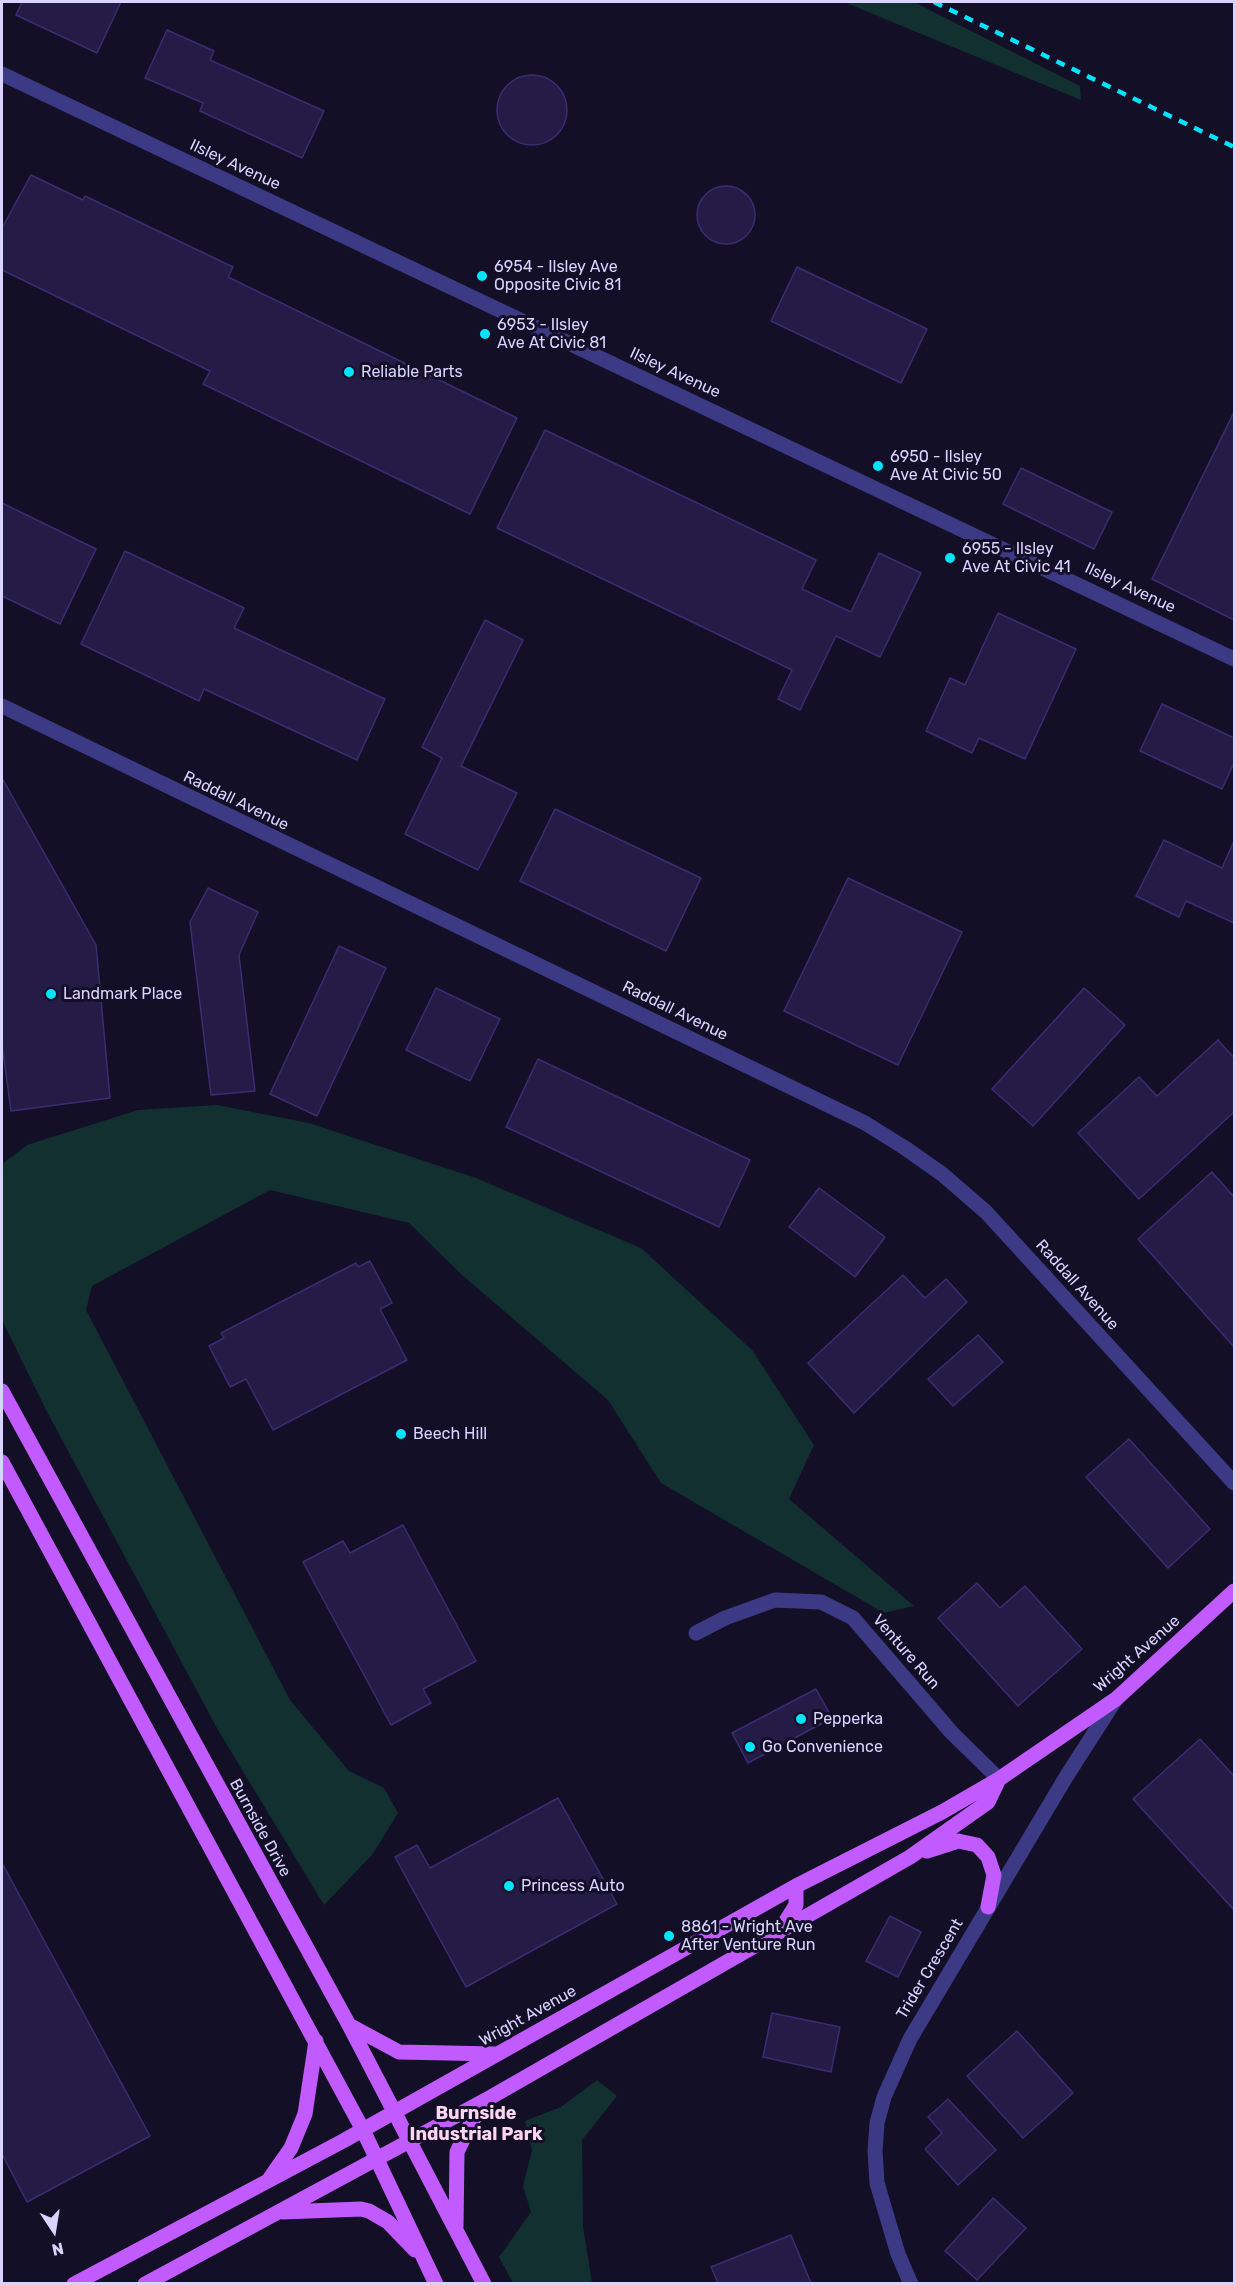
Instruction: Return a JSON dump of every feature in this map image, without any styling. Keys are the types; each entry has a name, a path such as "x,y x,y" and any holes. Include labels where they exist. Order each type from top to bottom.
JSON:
{"main road":[{"name":"Burnside Drive","path":"2,1391 349,2025 393,2113 484,2283"},
{"path":"2,1462 316,2041 378,2159 436,2283"},
{"name":"Wright Avenue","path":"74,2283 266,2183 796,1886 942,1812 999,1779 1116,1700 1234,1591"},
{"name":"Wright Avenue","path":"145,2283 491,2097 910,1857 988,1802 999,1779"},
{"path":"910,1857 958,1841 977,1845 988,1857 994,1875 988,1907"},
{"path":"780,1932 796,1905 796,1886"},
{"path":"349,2025 399,2052 496,2054"},
{"path":"266,2183 291,2148 305,2114 316,2041"},
{"path":"456,2230 457,2152 472,2121 491,2097"},
{"path":"280,2212 361,2209 369,2211 388,2222 423,2259"}],"street":[{"name":"Ilsley Avenue","path":"2,74 1234,659"},
{"name":"Raddall Avenue","path":"2,706 865,1123 905,1148 942,1174 986,1212 1234,1483"},
{"name":"Venture Run","path":"696,1634 725,1618 775,1600 821,1602 853,1618 952,1733 999,1779"},
{"name":"Trider Crescent","path":"911,2283 898,2254 877,2182 875,2151 877,2123 884,2097 910,2039 988,1907 1116,1700"}],"green space":[{"path":"844,2 914,2 1080,86 1081,100"},
{"path":"217,1105 309,1123 476,1178 641,1248 752,1350 814,1445 789,1499 914,1606 884,1613 661,1483 608,1400 462,1275 409,1223 270,1190 92,1286 86,1310 290,1700 349,1771 384,1788 398,1813 372,1855 324,1905 218,1730 46,1410 2,1320 2,1164 27,1145 138,1110"},
{"path":"597,2080 617,2096 582,2140 583,2226 592,2283 513,2283 499,2257 531,2212 523,2186 532,2150 525,2121 561,2107"}],"building":[{"path":"22,2 121,2 97,53 16,15"},
{"path":"167,30 214,51 210,60 324,111 302,158 200,111 203,103 145,78"},
{"path":"532,75 545,78 557,85 564,97 567,110 564,123 557,135 545,142 532,145 519,142 507,135 500,123 497,110 500,97 507,85 519,78"},
{"path":"31,175 83,200 85,196 233,267 228,277 517,418 470,514 203,384 210,371 2,270 2,228"},
{"path":"726,186 737,188 750,199 755,215 753,226 742,239 726,244 715,242 702,231 697,215 699,204 710,191"},
{"path":"797,267 927,329 901,383 771,321"},
{"path":"1234,412 1234,620 1152,579"},
{"path":"545,430 816,560 802,589 851,612 879,553 921,573 880,657 836,636 800,710 778,699 792,670 497,528"},
{"path":"1021,468 1112,512 1094,549 1003,504"},
{"path":"2,503 96,549 60,624 2,596"},
{"path":"125,551 244,608 234,628 385,699 357,760 204,689 199,701 81,644"},
{"path":"998,613 1076,649 1025,759 979,738 972,753 926,731 950,678 965,685"},
{"path":"485,620 523,640 461,766 517,793 478,870 405,834 442,758 422,747"},
{"path":"1162,704 1234,738 1234,763 1222,789 1140,751"},
{"name":"Landmark Place","path":"2,778 96,945 110,1098 11,1111 2,1044"},
{"path":"555,809 701,878 666,951 520,881"},
{"path":"1164,840 1222,868 1234,841 1234,923 1186,901 1179,917 1136,896"},
{"path":"848,878 962,932 898,1065 784,1011"},
{"path":"208,888 258,912 239,955 255,1091 211,1095 190,922"},
{"path":"339,946 386,968 317,1116 270,1094"},
{"path":"436,988 500,1019 470,1081 406,1050"},
{"path":"1084,988 1125,1025 1033,1126 992,1089"},
{"path":"1218,1040 1234,1058 1234,1112 1139,1199 1078,1133 1139,1077 1157,1096"},
{"path":"538,1059 750,1160 719,1227 506,1127"},
{"path":"1212,1172 1234,1197 1234,1347 1138,1239"},
{"path":"819,1188 885,1237 855,1277 789,1227"},
{"path":"370,1261 392,1303 380,1309 407,1360 273,1430 246,1379 230,1387 209,1346 224,1338 221,1333 356,1263 358,1267"},
{"path":"903,1275 925,1298 946,1279 967,1302 854,1413 808,1363"},
{"path":"978,1335 1003,1362 953,1406 928,1379"},
{"path":"1129,1439 1210,1529 1168,1568 1086,1477"},
{"path":"403,1525 476,1661 423,1689 431,1703 391,1725 303,1562 343,1541 350,1553"},
{"path":"977,1583 1000,1608 1025,1586 1082,1649 1018,1706 938,1618"},
{"path":"816,1689 832,1718 748,1763 732,1733"},
{"path":"1200,1739 1234,1776 1234,1910 1133,1799"},
{"name":"Princess Auto","path":"558,1798 617,1904 466,1987 395,1857 417,1845 430,1868"},
{"path":"2,1863 150,2136 27,2202 2,2154"},
{"path":"890,1916 921,1932 898,1977 866,1961"},
{"path":"772,2013 840,2027 831,2072 763,2057"},
{"path":"1017,2031 1073,2093 1023,2138 967,2076"},
{"path":"948,2099 996,2150 958,2185 925,2149 942,2133 928,2117"},
{"path":"993,2198 1026,2228 977,2280 945,2251"},
{"path":"791,2235 811,2283 718,2283 711,2267"}],"railway":[{"path":"934,2 1234,147"}],"place":[{"name":"6954 - Ilsley Ave Opposite Civic 81","path":"482,276"},
{"name":"6953 - Ilsley Ave At Civic 81","path":"485,334"},
{"name":"Reliable Parts","path":"349,372"},
{"name":"6950 - Ilsley Ave At Civic 50","path":"878,466"},
{"name":"6955 - Ilsley Ave At Civic 41","path":"950,558"},
{"name":"Landmark Place","path":"51,994"},
{"name":"Beech Hill","path":"401,1434"},
{"name":"Pepperka","path":"801,1719"},
{"name":"Go Convenience","path":"750,1747"},
{"name":"Princess Auto","path":"509,1886"},
{"name":"8861 - Wright Ave After Venture Run","path":"669,1936"}],"district":[{"name":"Burnside Industrial Park","path":"476,2124"}]}
